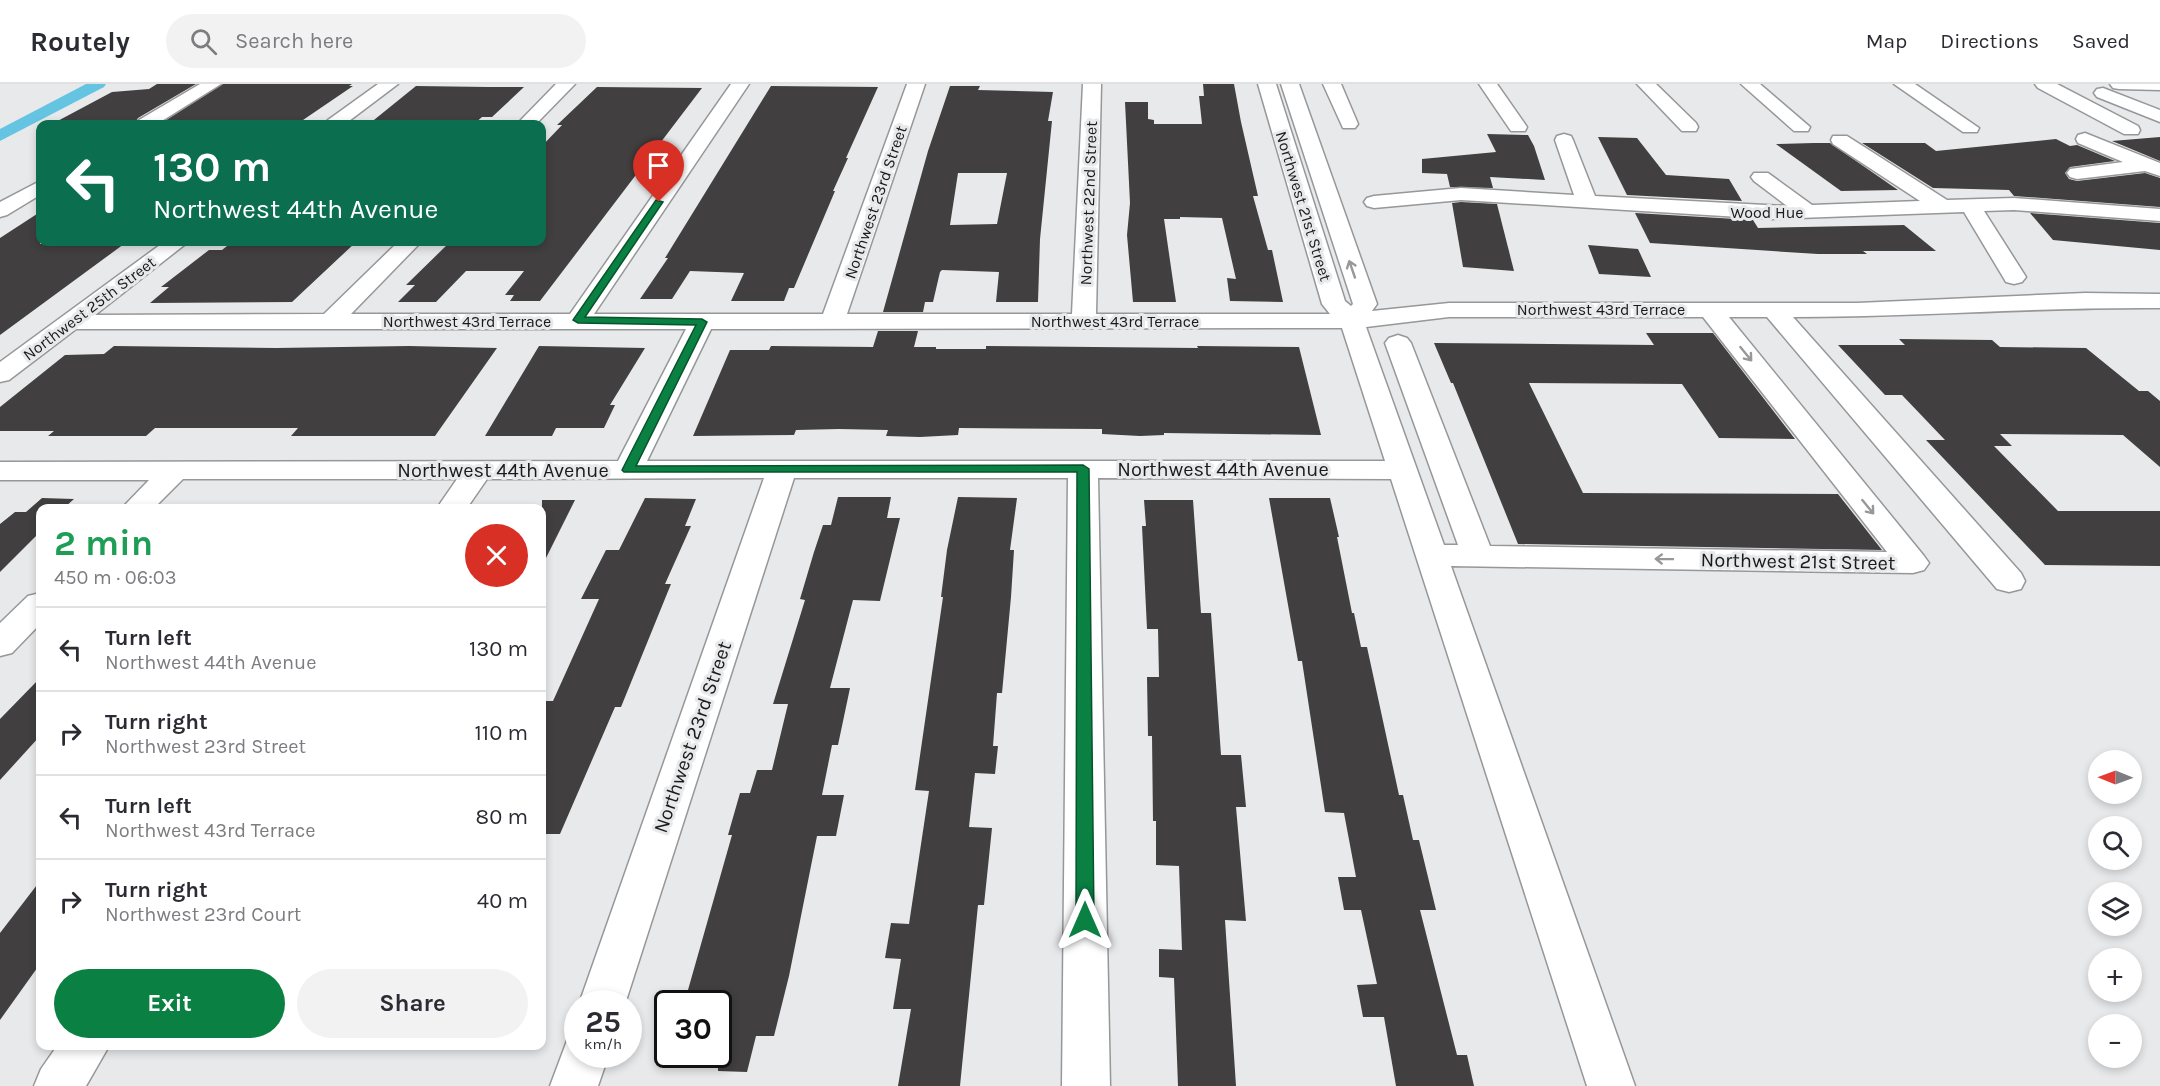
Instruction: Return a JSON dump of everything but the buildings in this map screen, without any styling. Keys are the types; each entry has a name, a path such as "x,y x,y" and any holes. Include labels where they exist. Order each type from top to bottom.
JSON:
{"street":[{"path":"152,120 212,84"},
{"path":"339,120 388,84"},
{"path":"530,120 566,84"},
{"path":"578,320 740,84"},
{"name":"Northwest 23rd Street","path":"833,320 916,84"},
{"name":"Northwest 22nd Street","path":"1084,321 1092,84"},
{"name":"Northwest 21st Street","path":"1267,84 1334,303 1352,321 1611,1086"},
{"name":"Northwest 21st Street","path":"1290,84 1365,304 1352,321"},
{"path":"1332,84 1349,124"},
{"path":"1488,84 1518,127"},
{"path":"1646,84 1689,128"},
{"path":"1750,84 1801,127"},
{"path":"1902,84 1970,128"},
{"path":"2044,84 2131,130"},
{"path":"2082,84 2160,96"},
{"path":"2115,90 2160,86"},
{"path":"2115,90 2160,108"},
{"path":"2115,90 2160,117"},
{"path":"2085,139 2154,168"},
{"path":"1564,140 1587,203"},
{"path":"1840,140 1942,207"},
{"path":"2077,173 2154,168"},
{"path":"1761,177 1809,212"},
{"path":"0,212 36,190"},
{"name":"Wood Hue","path":"1374,202 1461,195 1742,213 2014,204 2160,215"},
{"path":"1970,206 2014,277"},
{"name":"Northwest 25th Street","path":"0,374 172,246"},
{"path":"331,321 406,246"},
{"name":"Northwest 43rd Terrace","path":"70,322 1352,321 1449,310 1857,310 2085,300 2160,301"},
{"name":"Northwest 21st Street","path":"1431,555 1913,563 1709,309"},
{"path":"1773,309 2009,581"},
{"path":"628,470 702,322"},
{"path":"1398,343 1478,556"},
{"path":"1083,469 1086,1086"},
{"path":"141,504 176,470"},
{"path":"455,504 478,470"},
{"name":"Northwest 23rd Street","path":"607,990 782,470"},
{"name":"Northwest 44th Avenue","path":"0,471 1401,470"},
{"path":"0,644 36,608"},
{"path":"58,1086 83,1050"},
{"path":"574,1086 580,1068"}],"waterway":[{"path":"0,136 98,84"}],"route":[{"path":"659,202 578,320 702,322 628,470 1083,469 1085,920"}]}
